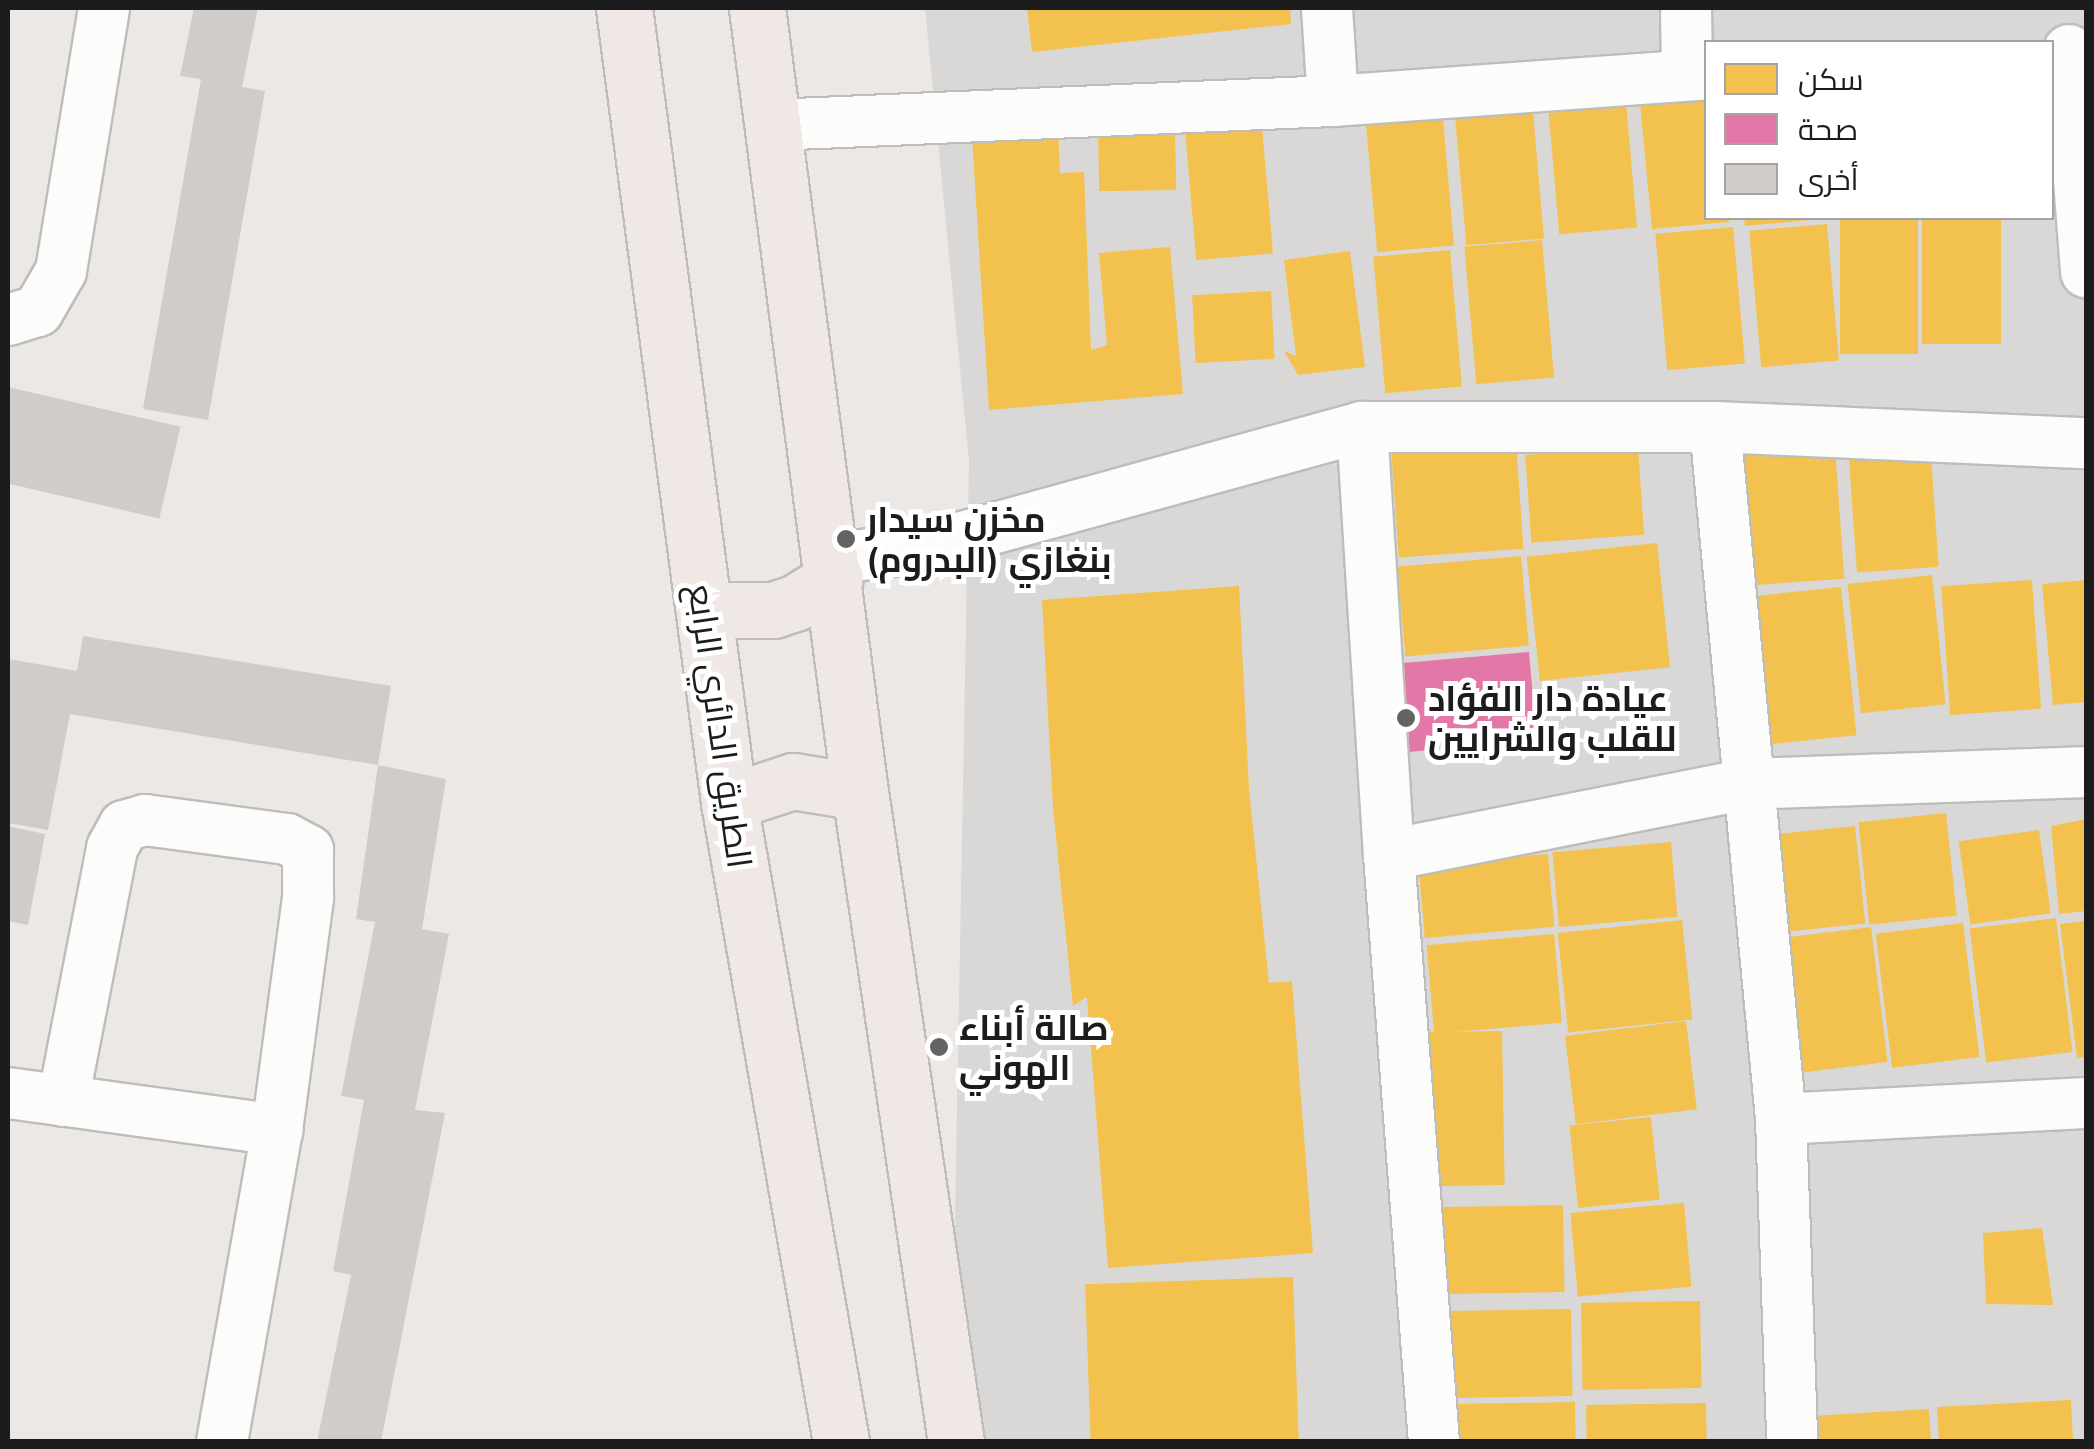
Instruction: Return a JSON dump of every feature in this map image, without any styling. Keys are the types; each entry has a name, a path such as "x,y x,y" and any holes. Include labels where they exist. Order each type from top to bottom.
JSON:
{"main road":[{"name":"الطريق الدائري الرابع","path":"624,8 729,802 842,1442"},
{"path":"757,8 834,568 860,792 956,1442"},
{"path":"704,604 726,610 773,610 796,603 834,568"},
{"path":"729,802 793,781 860,792"}],"street":[{"path":"8,320 38,311 61,271 104,8"},
{"path":"1327,8 1333,100"},
{"path":"772,124 1333,100 1697,75 1686,8"},
{"path":"2069,50 2086,272"},
{"path":"834,568 930,546 1362,428 1715,427 2086,443"},
{"path":"1715,427 1780,1119 1792,1442"},
{"path":"1362,428 1388,855 1434,1442"},
{"path":"1388,855 1747,784 2086,772"},
{"path":"63,1101 116,835 124,826 144,820 287,838 308,850 310,877 277,1130 222,1442"},
{"path":"8,1093 277,1130"},
{"path":"1780,1119 2086,1103"}],"shaded area":[{"path":"925,8 2086,8 2086,1441 960,1441 952,1379 969,461"}],"building: سكن":[{"path":"1027,8 1290,8 1291,24 1032,52"},
{"path":"1704,87 1704,220 1729,222 1652,229 1639,93"},
{"path":"1625,91 1637,227 1559,234 1547,98"},
{"path":"1532,101 1544,238 1466,245 1454,108"},
{"path":"1442,109 1454,245 1377,252 1365,116"},
{"path":"1261,116 1273,253 1196,260 1184,123"},
{"path":"1175,125 1176,190 1099,191 1098,126"},
{"path":"1058,132 1060,173 1084,172 1091,350 1107,345 1099,253 1170,247 1183,394 989,410 972,136"},
{"path":"1744,220 1810,220 1745,226"},
{"path":"1840,220 1918,220 1918,354 1840,354"},
{"path":"1922,220 2001,220 2001,344 1922,344"},
{"path":"1827,224 1839,360 1761,367 1749,231"},
{"path":"1733,227 1745,363 1667,370 1655,234"},
{"path":"1542,240 1554,377 1476,384 1464,247"},
{"path":"1450,250 1462,386 1385,393 1373,257"},
{"path":"1350,251 1365,367 1298,375 1284,351 1296,356 1284,260"},
{"path":"1271,291 1275,359 1196,363 1192,295"},
{"path":"1516,442 1523,549 1399,557 1391,451"},
{"path":"1930,442 1939,567 1857,572 1848,448"},
{"path":"1835,446 1844,579 1745,586 1735,453"},
{"path":"1638,447 1644,535 1531,543 1525,455"},
{"path":"1657,543 1670,667 1540,681 1527,557"},
{"path":"1521,556 1529,646 1405,656 1397,567"},
{"path":"1932,575 1946,704 1861,713 1847,584"},
{"path":"2032,580 2041,709 1950,715 1941,586"},
{"path":"2086,580 2086,702 2053,705 2042,584"},
{"path":"1239,586 1249,789 1269,983 1292,981 1313,1253 1108,1268 1087,997 1073,1006 1053,808 1042,600"},
{"path":"1841,587 1857,735 1766,745 1750,597"},
{"path":"1946,813 1957,915 1869,925 1858,822"},
{"path":"2086,819 2086,911 2059,914 2051,826"},
{"path":"1855,826 1865,923 1779,933 1768,835"},
{"path":"2039,830 2051,913 1970,924 1959,841"},
{"path":"1671,842 1678,917 1559,927 1552,852"},
{"path":"1548,854 1554,927 1425,938 1418,865"},
{"path":"2056,918 2072,1052 1986,1063 1970,929"},
{"path":"1682,920 1692,1019 1568,1033 1558,933"},
{"path":"2086,921 2086,1057 2077,1058 2060,924"},
{"path":"1963,923 1979,1057 1892,1068 1876,934"},
{"path":"1871,927 1888,1062 1800,1073 1784,938"},
{"path":"1554,934 1562,1023 1434,1034 1426,945"},
{"path":"1686,1021 1697,1109 1576,1124 1565,1036"},
{"path":"1502,1031 1505,1185 1432,1186 1429,1032"},
{"path":"1651,1117 1660,1200 1578,1208 1569,1126"},
{"path":"1684,1203 1691,1287 1578,1297 1570,1213"},
{"path":"1563,1205 1565,1292 1445,1294 1443,1207"},
{"path":"2042,1228 2053,1305 1986,1304 1983,1233"},
{"path":"1293,1277 1299,1442 1091,1442 1085,1284"},
{"path":"1700,1301 1702,1388 1583,1390 1581,1303"},
{"path":"1571,1309 1573,1396 1453,1398 1451,1311"},
{"path":"2071,1400 2073,1442 1939,1442 1937,1407"},
{"path":"1575,1402 1576,1442 1456,1442 1455,1404"},
{"path":"1706,1403 1707,1442 1587,1442 1586,1405"},
{"path":"1929,1409 1931,1442 1797,1442 1795,1417"}],"building: صحة":[{"path":"1529,652 1537,741 1408,752 1400,663"}],"building: أخرى":[{"path":"194,8 258,8 242,87 265,91 208,420 143,409 201,79 180,76"},
{"path":"8,387 180,427 159,518 8,483"},
{"path":"83,636 391,686 378,765 70,714 48,830 8,823 8,659 77,671"},
{"path":"378,765 446,779 422,929 449,934 415,1110 445,1113 381,1442 317,1442 351,1275 333,1271 364,1100 341,1096 375,922 356,919"},
{"path":"8,826 45,834 28,925 8,921"}],"place":[{"name":"مخزن سيدار بنغازي (البدروم)","path":"846,539"},
{"name":"عيادة دار الفؤاد للقلب والشرايين","path":"1406,718"},
{"name":"صالة أبناء الهوني","path":"939,1047"}]}
